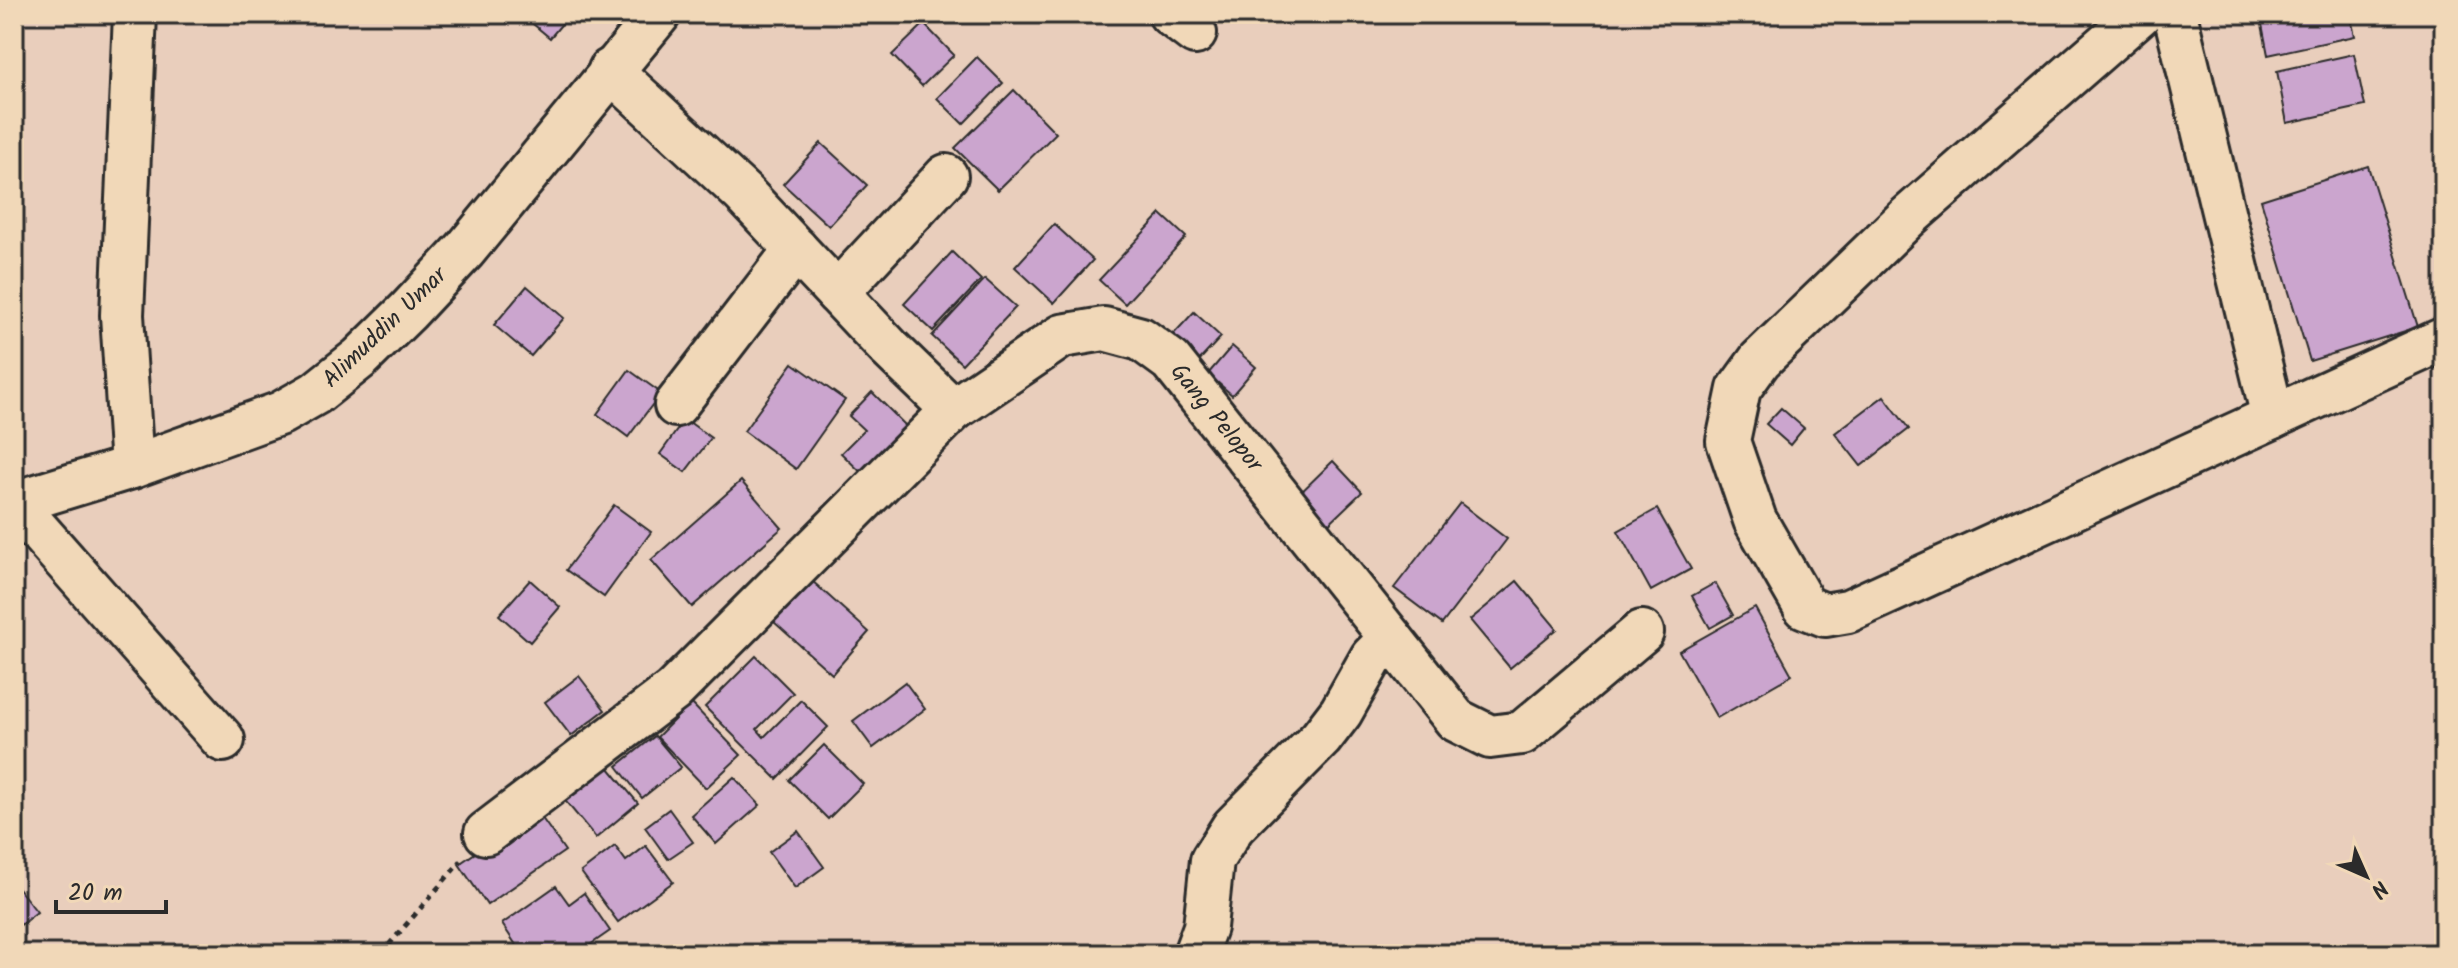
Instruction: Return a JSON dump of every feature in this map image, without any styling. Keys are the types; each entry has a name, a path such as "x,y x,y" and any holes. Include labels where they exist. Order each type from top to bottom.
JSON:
{"street":[{"path":"132,467 122,315 135,14"},
{"name":"Alimuddin Umar","path":"14,503 132,467 281,413 316,393 360,358 465,250 659,14"},
{"path":"2140,14 1908,217 1760,360 1739,389 1728,441 1755,520 1805,607 1825,615 1848,611 2444,339"},
{"path":"2175,14 2273,417"},
{"path":"610,70 743,193 953,410"},
{"path":"837,293 946,176"},
{"path":"676,405 796,249"},
{"name":"Gang Pelopor","path":"486,833 673,691 953,410 1062,336 1104,329 1141,339 1171,361 1456,720 1490,737 1522,733 1642,632"},
{"path":"14,503 223,740"},
{"path":"1195,954 1205,927 1212,860 1233,827 1321,738 1341,712 1372,657 1391,638"}],"path":[{"path":"381,954 486,833"}],"building":[{"path":"521,14 570,14 550,38"},
{"path":"2260,14 2350,14 2355,36 2268,55"},
{"path":"924,24 954,55 922,86 892,55"},
{"path":"2354,54 2365,106 2287,123 2277,71"},
{"path":"977,57 1003,83 963,124 937,98"},
{"path":"1014,90 1056,133 998,190 955,148"},
{"path":"821,143 867,185 829,226 783,184"},
{"path":"2368,166 2418,327 2310,361 2261,200"},
{"path":"1161,214 1186,237 1125,304 1099,280"},
{"path":"1054,224 1093,260 1054,303 1015,267"},
{"path":"952,252 981,280 933,331 904,304"},
{"path":"985,279 1016,307 962,364 932,336"},
{"path":"527,286 564,318 531,356 494,325"},
{"path":"1194,312 1221,337 1196,364 1169,339"},
{"path":"1232,346 1256,367 1232,395 1208,374"},
{"path":"793,363 845,400 796,469 744,431"},
{"path":"629,370 661,393 628,437 597,414"},
{"path":"872,392 915,435 870,481 841,453 864,430 849,416"},
{"path":"1884,396 1909,429 1861,466 1835,433"},
{"path":"1781,408 1804,428 1790,445 1766,424"},
{"path":"685,419 711,438 685,472 660,454"},
{"path":"1333,461 1362,492 1320,532 1291,502"},
{"path":"741,481 782,528 692,607 651,560"},
{"path":"1460,503 1507,539 1442,624 1394,588"},
{"path":"614,505 651,532 604,597 566,570"},
{"path":"1657,509 1691,569 1651,591 1618,531"},
{"path":"530,580 560,607 530,642 499,615"},
{"path":"811,580 869,632 832,674 774,622"},
{"path":"1517,581 1557,629 1510,668 1470,620"},
{"path":"1715,583 1733,615 1710,628 1692,596"},
{"path":"1755,608 1792,675 1717,718 1679,651"},
{"path":"756,656 793,693 757,729 764,737 801,700 828,727 777,779 705,707"},
{"path":"579,676 605,710 571,736 545,702"},
{"path":"905,682 925,709 873,748 853,721"},
{"path":"691,703 741,755 706,788 657,737"},
{"path":"655,736 681,767 642,798 617,766"},
{"path":"824,745 863,784 828,819 789,780"},
{"path":"599,756 638,803 596,838 557,791"},
{"path":"734,777 760,805 716,844 691,815"},
{"path":"669,809 693,842 668,859 645,827"},
{"path":"537,811 565,851 487,905 459,864"},
{"path":"798,831 824,867 795,888 769,852"},
{"path":"615,846 626,861 646,846 673,882 618,922 581,872"},
{"path":"14,883 37,912 14,930"},
{"path":"556,886 569,904 584,893 610,931 577,954 522,954 502,924"}]}
